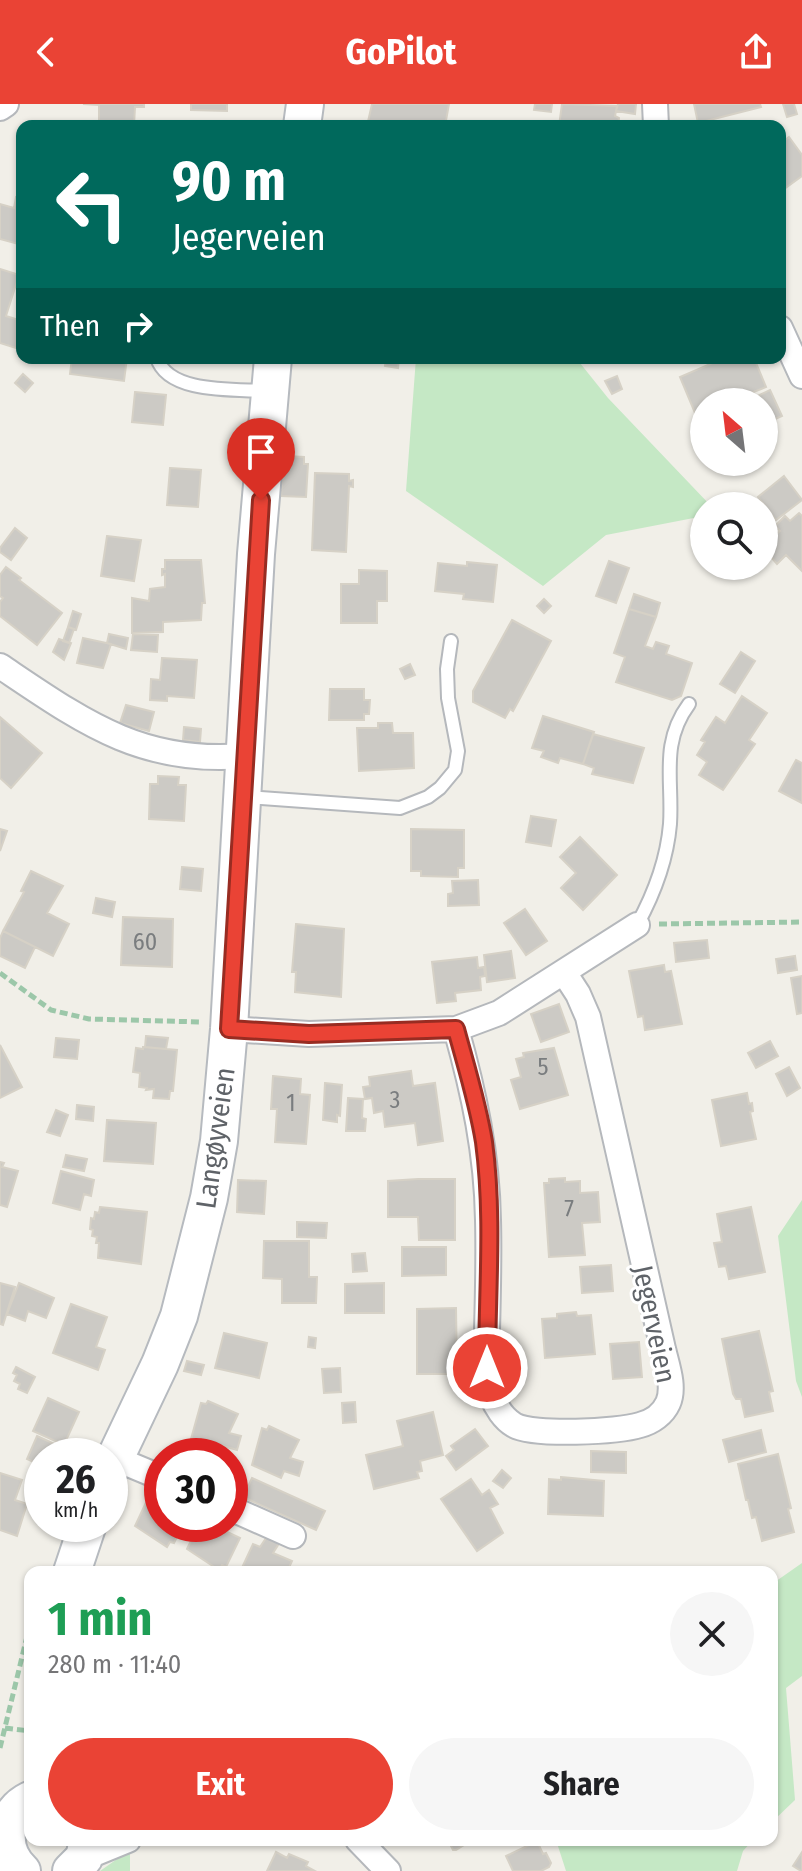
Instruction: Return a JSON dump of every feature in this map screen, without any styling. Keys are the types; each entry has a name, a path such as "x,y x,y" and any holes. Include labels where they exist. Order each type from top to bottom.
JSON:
{"main road":[{"name":"Langøyveien","path":"124,1438 160,1364 183,1301 209,1198 219,1141 219,1025 243,796 271,375"},
{"path":"74,1566 82,1542"},
{"path":"11,1860 6,1834 15,1808"}],"street":[{"path":"0,108 6,104"},
{"path":"786,341 802,376"},
{"path":"0,666 73,715 114,737 143,748 179,755 245,756"},
{"path":"219,1025 309,1034 456,1029 499,1013 565,974 637,925"},
{"name":"Jegerveien","path":"456,1029 474,1093 483,1141 488,1221 487,1368 497,1407 514,1425 524,1429 566,1432 620,1429 654,1419 670,1399 671,1387 588,1017 565,974"},
{"path":"248,1516 293,1536"},
{"path":"81,1856 110,1846"},
{"path":"364,1846 388,1871"}],"lane":[{"path":"160,364 175,379 189,385 271,375"},
{"path":"243,796 400,808 428,797 455,770 458,751 448,698 447,669 451,641"},
{"path":"637,925 649,903 664,858 670,824 670,741 689,704"}],"path":[{"path":"637,925 802,922"},
{"path":"0,973 51,1010 89,1019 219,1025"},
{"path":"0,1748 24,1649"},
{"path":"5,1728 24,1730"}],"green space":[{"path":"416,364 581,364 608,398 698,492 690,492 690,519 606,535 543,586 406,491"},
{"path":"802,1200 802,1397 796,1381 778,1236"},
{"path":"802,1563 802,1676 786,1688 795,1800 778,1816 778,1580"},
{"path":"558,1846 748,1846 737,1871 566,1871"},
{"path":"130,1850 130,1871 100,1871"}],"building":[{"path":"83,104 144,104 144,107 135,107 134,120 99,120 99,105"},
{"path":"191,104 227,104 227,111 191,110"},
{"path":"372,104 449,104 446,120 368,120"},
{"path":"535,104 552,104 551,112 534,110"},
{"path":"562,104 617,106 615,116 619,118 619,120 560,120"},
{"path":"618,104 636,104 635,114 616,111"},
{"path":"694,104 760,104 761,107 710,120 697,120"},
{"path":"783,104 794,104 797,114 787,117"},
{"path":"789,137 802,155 802,176 786,188 786,139"},
{"path":"16,197 16,243 0,239 0,204 14,208"},
{"path":"0,269 16,274 16,284 6,316 16,319 16,348 0,343"},
{"path":"71,364 126,364 124,381 70,374"},
{"path":"710,364 756,364 766,387 690,388 690,401 680,377"},
{"path":"23,374 33,383 25,392 15,383"},
{"path":"617,376 622,389 612,394 605,381"},
{"path":"135,392 166,395 163,425 132,422"},
{"path":"287,456 304,457 304,464 308,464 306,497 281,496 283,463 287,463"},
{"path":"170,468 201,470 198,507 167,505"},
{"path":"315,473 349,474 349,481 353,480 353,487 349,486 346,552 312,550"},
{"path":"784,476 802,500 778,518 778,492 764,492"},
{"path":"799,513 802,516 802,571 786,555 778,563 778,523 785,516 790,521"},
{"path":"15,528 27,538 11,560 0,552 0,548"},
{"path":"107,536 141,540 134,581 101,576"},
{"path":"165,560 201,560 205,603 202,603 201,620 163,622 163,632 132,633 132,598 149,601 150,589 165,587 162,569 165,569"},
{"path":"609,561 629,568 616,603 596,596"},
{"path":"467,562 497,565 493,602 463,599 464,594 435,591 438,563 467,566"},
{"path":"6,567 62,613 37,645 0,616 3,598 0,596 0,575"},
{"path":"359,570 387,571 387,601 377,601 377,623 341,623 341,584 359,584"},
{"path":"634,594 660,603 656,617 629,609"},
{"path":"544,599 551,606 544,613 537,606"},
{"path":"629,609 656,617 645,646 653,649 656,642 669,646 666,654 692,663 681,696 672,700 616,682 625,657 614,653"},
{"path":"73,611 81,614 76,630 68,627"},
{"path":"512,620 551,641 513,711 510,709 505,718 473,702 473,691"},
{"path":"68,627 74,629 69,643 63,641"},
{"path":"109,634 128,638 126,649 107,643"},
{"path":"133,634 158,635 157,652 131,650"},
{"path":"83,638 111,644 103,668 77,663"},
{"path":"59,639 71,643 64,660 53,652"},
{"path":"741,652 755,661 735,693 720,684"},
{"path":"162,658 197,660 194,698 167,696 167,701 150,700 151,679 160,680"},
{"path":"410,664 415,675 405,679 400,669"},
{"path":"330,689 364,689 364,700 370,700 369,714 364,714 364,720 329,720"},
{"path":"742,696 767,713 749,740 755,744 723,790 699,775 707,762 697,755 705,742 701,740 716,717 725,723"},
{"path":"126,705 154,712 149,731 120,723"},
{"path":"543,716 594,732 583,764 560,758 558,763 541,757 544,751 532,748"},
{"path":"0,717 42,753 11,788 0,778"},
{"path":"378,723 392,723 393,733 413,733 414,768 359,771 357,728 378,728"},
{"path":"184,727 201,729 200,742 183,740"},
{"path":"593,734 644,748 633,783 592,774 594,768 583,764"},
{"path":"796,760 802,763 802,803 779,791"},
{"path":"158,776 179,777 178,785 186,785 184,821 149,819 150,784 158,784"},
{"path":"531,816 556,820 551,846 526,842"},
{"path":"0,829 7,831 0,851"},
{"path":"411,829 464,830 464,868 458,868 458,877 421,876 421,871 411,871"},
{"path":"580,837 617,875 583,910 561,888 576,873 560,857"},
{"path":"182,867 203,869 201,891 180,889"},
{"path":"31,871 63,886 47,913 69,924 53,956 3,931 24,892 21,891"},
{"path":"478,880 479,905 448,906 448,894 453,893 452,881"},
{"path":"96,898 115,902 112,917 93,913"},
{"path":"525,909 547,941 526,955 504,923"},
{"path":"123,917 173,919 172,967 121,965"},
{"path":"296,924 344,929 341,997 295,992 296,972 292,972"},
{"path":"3,931 35,947 25,968 0,956"},
{"path":"707,940 709,958 676,962 674,943"},
{"path":"511,951 515,978 487,982 484,955"},
{"path":"795,956 797,970 778,973 776,959"},
{"path":"477,957 478,968 484,967 485,976 480,977 481,990 455,993 456,1001 437,1003 432,962"},
{"path":"664,965 665,972 671,971 682,1024 645,1030 643,1016 638,1017 629,971"},
{"path":"802,976 802,1013 797,1014 791,978"},
{"path":"559,1004 569,1032 541,1042 531,1014"},
{"path":"146,1036 168,1038 166,1049 145,1047"},
{"path":"56,1038 79,1040 77,1059 54,1057"},
{"path":"770,1041 778,1056 756,1068 748,1053"},
{"path":"0,1045 22,1087 0,1098"},
{"path":"136,1048 177,1050 173,1091 170,1091 169,1099 153,1098 154,1089 139,1087 140,1073 133,1072"},
{"path":"554,1048 568,1095 520,1109 511,1080 521,1077 516,1059 524,1057 523,1053"},
{"path":"789,1067 800,1088 787,1096 776,1074"},
{"path":"411,1071 413,1086 435,1083 443,1141 418,1145 415,1123 385,1127 383,1111 374,1113 372,1098 365,1099 363,1087 370,1086 369,1077"},
{"path":"273,1076 301,1079 300,1094 310,1095 306,1144 275,1142 277,1109 271,1109"},
{"path":"325,1083 342,1085 337,1122 323,1120"},
{"path":"747,1093 749,1104 752,1103 753,1111 750,1112 756,1139 721,1146 712,1100"},
{"path":"348,1098 363,1099 365,1131 346,1131"},
{"path":"77,1105 94,1107 93,1121 76,1119"},
{"path":"56,1110 68,1115 60,1136 47,1132"},
{"path":"107,1120 156,1123 153,1164 104,1161"},
{"path":"66,1155 87,1159 84,1171 63,1167"},
{"path":"0,1162 4,1163 2,1167 18,1171 7,1207 0,1205"},
{"path":"61,1171 94,1180 91,1196 84,1194 80,1210 53,1203"},
{"path":"565,1178 565,1182 580,1181 580,1193 598,1192 600,1222 582,1223 585,1255 549,1257 544,1183 549,1183 549,1179"},
{"path":"455,1179 455,1240 419,1240 418,1217 388,1217 388,1181"},
{"path":"238,1180 266,1181 264,1214 237,1212"},
{"path":"100,1207 147,1212 141,1264 98,1258 99,1243 96,1243 97,1237 92,1236 93,1230 90,1229 91,1218 94,1219 95,1212 99,1213"},
{"path":"751,1207 765,1272 729,1279 726,1266 719,1267 714,1243 722,1242 717,1214"},
{"path":"297,1222 327,1223 326,1238 297,1237"},
{"path":"264,1241 309,1241 309,1277 317,1277 316,1303 282,1303 282,1279 263,1278"},
{"path":"402,1247 446,1247 446,1275 402,1276"},
{"path":"365,1253 367,1271 353,1272 352,1254"},
{"path":"611,1265 613,1291 582,1293 580,1267"},
{"path":"0,1283 15,1287 3,1325 0,1324"},
{"path":"19,1283 54,1298 46,1318 28,1311 25,1321 7,1314"},
{"path":"384,1283 384,1313 345,1313 345,1284"},
{"path":"71,1304 107,1317 96,1347 105,1350 98,1370 53,1353"},
{"path":"456,1308 457,1374 417,1374 417,1309"},
{"path":"576,1312 577,1316 591,1315 595,1354 545,1358 542,1319"},
{"path":"759,1331 773,1391 769,1392 773,1411 745,1417 741,1399 736,1399 733,1394 722,1339"},
{"path":"224,1333 267,1343 259,1378 215,1368"},
{"path":"309,1337 316,1338 315,1348 308,1347"},
{"path":"639,1342 642,1377 613,1379 610,1344"},
{"path":"187,1361 204,1365 201,1375 184,1371"},
{"path":"16,1367 35,1377 27,1393 18,1389 20,1384 14,1381"},
{"path":"340,1368 341,1392 324,1393 322,1369"},
{"path":"48,1398 79,1412 67,1438 48,1438 33,1431"},
{"path":"208,1401 238,1414 229,1433 240,1438 191,1438 201,1403"},
{"path":"355,1402 356,1422 343,1423 342,1403"},
{"path":"433,1412 443,1455 420,1461 422,1471 417,1472 419,1478 374,1489 366,1455 403,1446 397,1421"},
{"path":"269,1426 299,1440 290,1458 303,1462 299,1476 284,1471 281,1478 252,1465 262,1428 267,1430"},
{"path":"475,1429 488,1446 456,1470 446,1456 454,1450 451,1446"},
{"path":"761,1430 766,1452 729,1462 723,1440"},
{"path":"591,1451 626,1452 626,1473 591,1472"},
{"path":"778,1454 794,1532 762,1541 756,1517 752,1518 746,1500 738,1464"},
{"path":"502,1470 511,1478 503,1488 493,1481"},
{"path":"0,1473 22,1480 15,1500 24,1503 24,1514 17,1536 0,1530"},
{"path":"561,1477 604,1481 603,1516 548,1514 549,1479 561,1480"},
{"path":"252,1478 325,1511 316,1530 248,1499"},
{"path":"471,1479 482,1495 489,1490 498,1504 490,1508 503,1533 477,1551 441,1499"},
{"path":"144,1507 144,1532 135,1526"},
{"path":"268,1535 280,1542 273,1553 292,1561 290,1566 243,1566 253,1544 260,1547"},
{"path":"190,1542 238,1542 226,1566 213,1566 187,1549"},
{"path":"527,1846 539,1846 551,1863 541,1871 513,1871 506,1856"},
{"path":"276,1852 287,1858 289,1854 308,1862 306,1866 315,1871 267,1871"},
{"path":"802,1852 802,1871 801,1871 793,1866"}],"route":[{"path":"261,500 229,1029 366,1034 456,1029 474,1093 487,1177 487,1368"}]}
